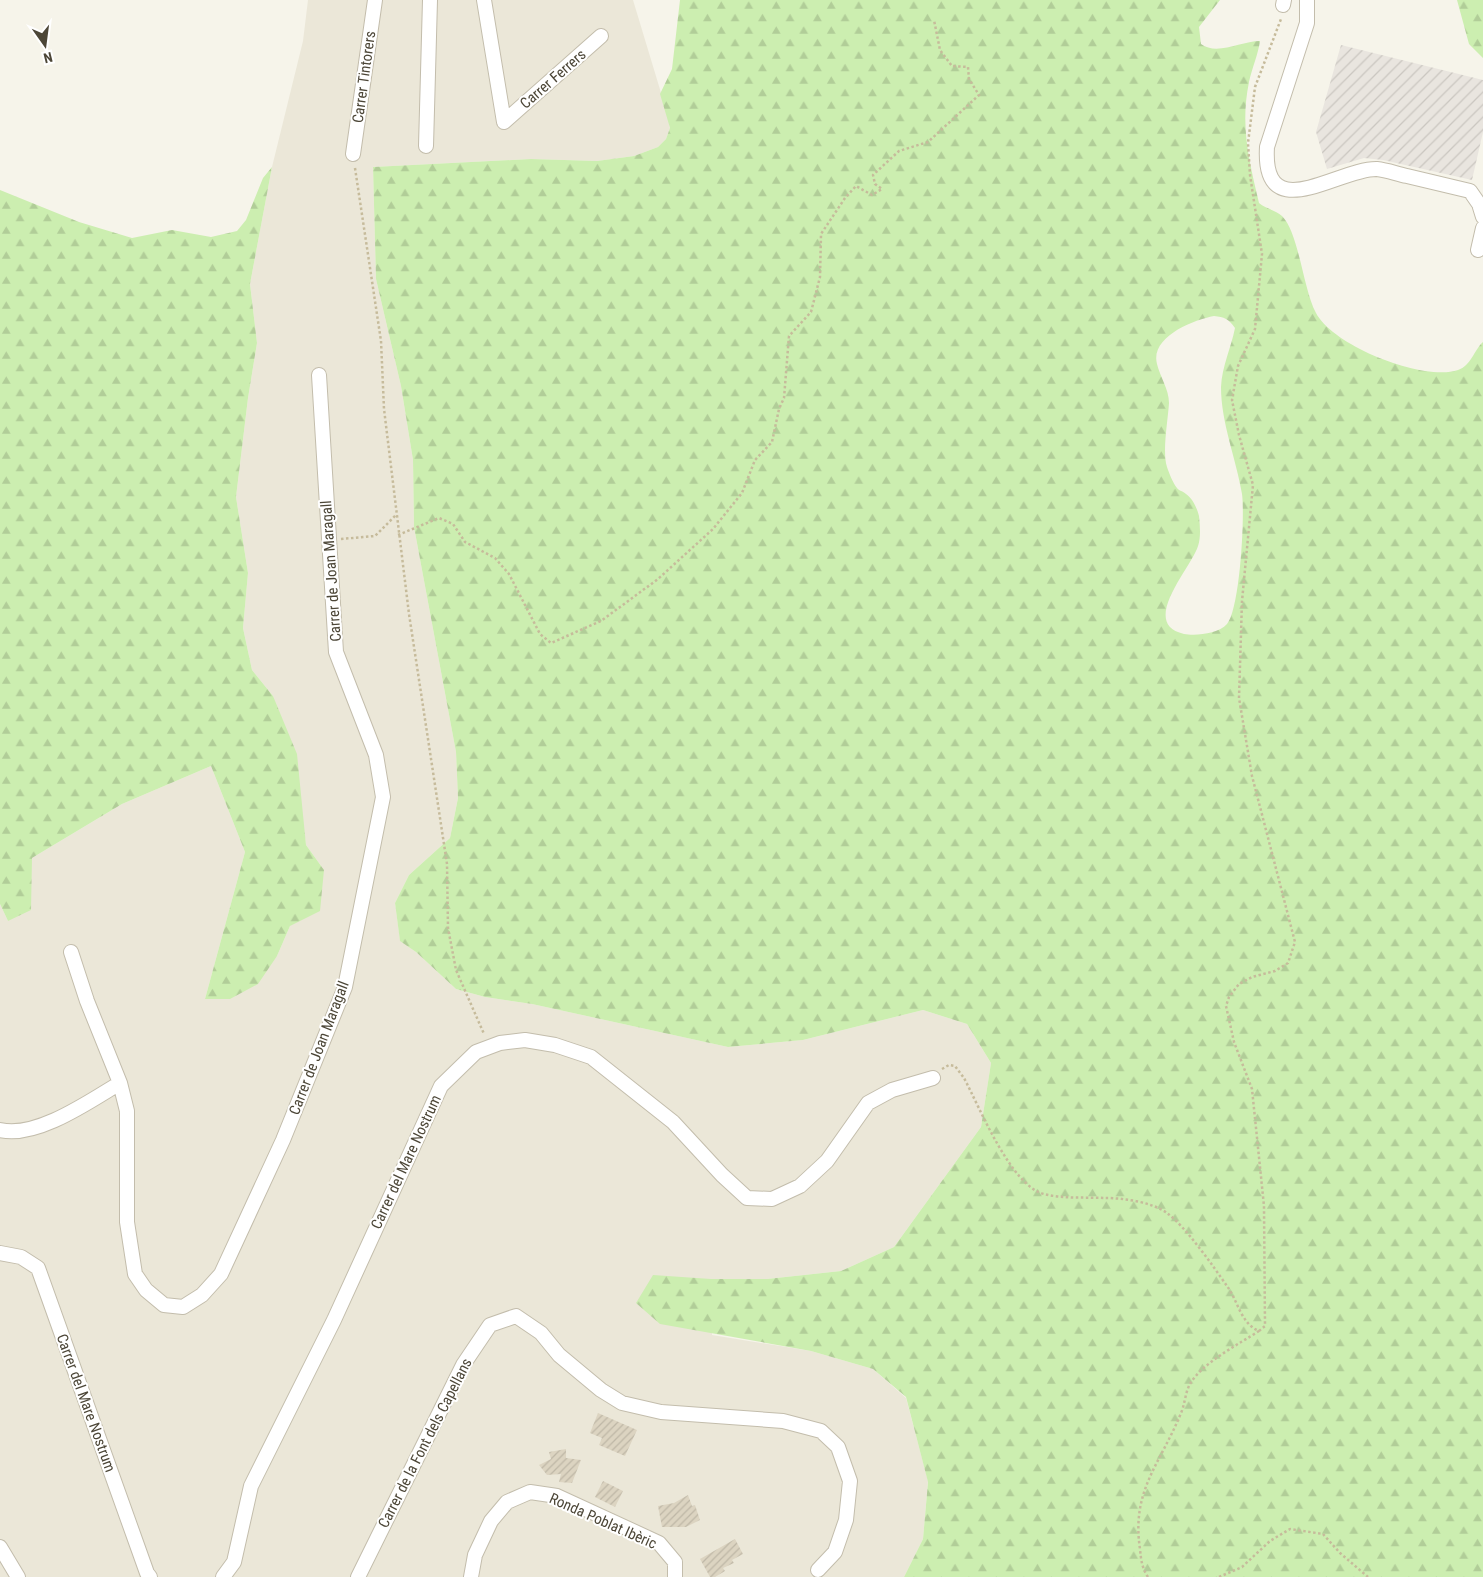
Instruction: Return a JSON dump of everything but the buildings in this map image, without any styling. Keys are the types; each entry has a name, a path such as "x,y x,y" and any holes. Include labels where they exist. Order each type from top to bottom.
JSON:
{"street":[{"name":"Carrer Tintorers","path":"353,154 375,0"},
{"path":"426,146 430,0"},
{"name":"Carrer Ferrers","path":"484,0 504,122 601,36"},
{"path":"1307,0 1307,23 1267,147 1266,165 1275,182 1289,190 1306,190 1360,170 1379,169 1470,191 1479,204 1483,217"},
{"path":"1478,250 1483,228"},
{"name":"Carrer de Joan Maragall","path":"71,952 87,1001 120,1083 127,1111 127,1222 135,1274 146,1290 164,1305 183,1307 202,1295 221,1274 284,1140 345,987 383,797 376,755 336,652 319,375"},
{"name":"Carrer del Mare Nostrum","path":"224,1577 234,1562 251,1486 334,1320 441,1086 476,1052 500,1043 525,1040 555,1045 591,1058 673,1122 722,1175 747,1198 772,1200 800,1186 827,1162 868,1103 892,1090 933,1078"},
{"path":"0,1130 8,1132 30,1129 44,1124 120,1083"},
{"name":"Carrer del Mare Nostrum","path":"0,1253 21,1257 38,1268 150,1577"},
{"name":"Carrer de la Font dels Capellans","path":"358,1577 463,1365 490,1325 516,1316 541,1332 559,1355 601,1390 622,1403 661,1412 783,1421 821,1431 838,1447 850,1480 846,1520 835,1552 818,1570"},
{"name":"Ronda Poblat Ibèric","path":"471,1577 475,1556 491,1521 507,1502 530,1492 556,1496 659,1543 675,1562 675,1577"},
{"path":"0,1547 18,1577"}],"path":[{"path":"1148,1577 1142,1569 1138,1538 1141,1496 1150,1472 1182,1412 1190,1384 1214,1360 1265,1326 1266,1316 1264,1206 1252,1089 1234,1042 1226,1006 1229,997 1239,984 1252,977 1275,971 1288,963 1295,942 1252,776 1239,698 1242,602 1253,485 1235,417 1232,395 1238,366 1255,328 1262,254 1250,175 1248,143 1255,87 1274,34 1279,28 1283,3"},
{"path":"398,535 439,518 453,524 465,542 495,558 509,574 540,634 551,644 601,621 658,579 713,528 742,493 755,460 772,442 779,409 784,398 790,336 811,312 820,277 821,234 844,198 856,186 872,195 882,189 875,184 873,175 899,151 928,142 980,95 969,79 968,67 952,66 940,50 934,20"},
{"path":"356,178 381,340 384,409 398,535 419,674 429,757 447,864 450,936 456,970 490,1047"},
{"path":"329,540 375,536 396,515"},
{"path":"933,1078 945,1066 954,1066 958,1070 1014,1172 1031,1188 1045,1194 1115,1198 1154,1206 1167,1213 1184,1230 1228,1287 1250,1327 1259,1331"},
{"path":"1219,1577 1242,1567 1270,1540 1290,1529 1323,1534 1340,1553 1368,1577"}],"shaded area":[{"path":"308,0 633,0 668,116 670,129 666,139 658,147 634,156 597,161 531,159 373,167 376,279 401,386 413,460 414,527 456,752 458,798 450,838 409,875 395,903 400,940 416,952 456,989 485,997 532,1004 728,1047 803,1040 923,1010 967,1024 991,1063 981,1127 894,1247 841,1271 767,1279 711,1279 712,1335 811,1351 873,1369 906,1398 928,1481 923,1539 904,1577 0,1577 0,904 8,921 32,858 122,804 211,766 245,852 205,999 277,956 290,926 324,870 306,845 301,808 273,696 252,670 243,628 248,573 236,497 257,343 250,284 272,167 303,41"},
{"path":"1341,45 1483,80 1483,132 1472,180 1383,160 1364,158 1327,169 1316,132"}],"green space":[{"path":"680,0 1220,0 1199,27 1201,44 1214,49 1260,41 1249,82 1245,113 1247,143 1252,172 1259,203 1280,214 1288,224 1293,235 1316,313 1341,338 1359,349 1403,366 1424,371 1443,372 1458,370 1466,365 1483,342 1483,1577 904,1577 923,1539 928,1482 906,1397 873,1369 811,1351 660,1324 636,1303 653,1275 711,1279 767,1279 841,1271 894,1247 981,1127 991,1063 967,1024 923,1010 803,1040 728,1047 532,1004 485,997 456,989 416,952 400,941 395,903 409,875 450,838 458,798 456,752 414,527 413,460 401,386 376,279 373,167 531,159 597,161 634,156 658,147 666,139 670,128 660,94 672,69","holes":["1214,316 1231,322 1235,328 1223,372 1221,387 1223,414 1242,494 1243,521 1240,561 1232,615 1227,624 1213,632 1189,635 1171,628 1166,619 1167,607 1179,580 1198,546 1200,535 1199,516 1191,498 1178,489 1167,467 1165,445 1169,398 1157,364 1157,354 1166,338 1175,331 1195,321"]},
{"path":"1457,0 1483,0 1483,58 1469,44"},
{"path":"272,167 250,284 257,343 236,497 248,573 243,628 252,670 273,696 297,754 306,845 324,870 320,911 290,926 277,956 258,984 230,999 205,999 245,852 211,766 122,804 32,858 31,910 8,921 0,904 0,190 79,222 132,238 172,230 211,237 237,231 246,220 263,178"}]}
